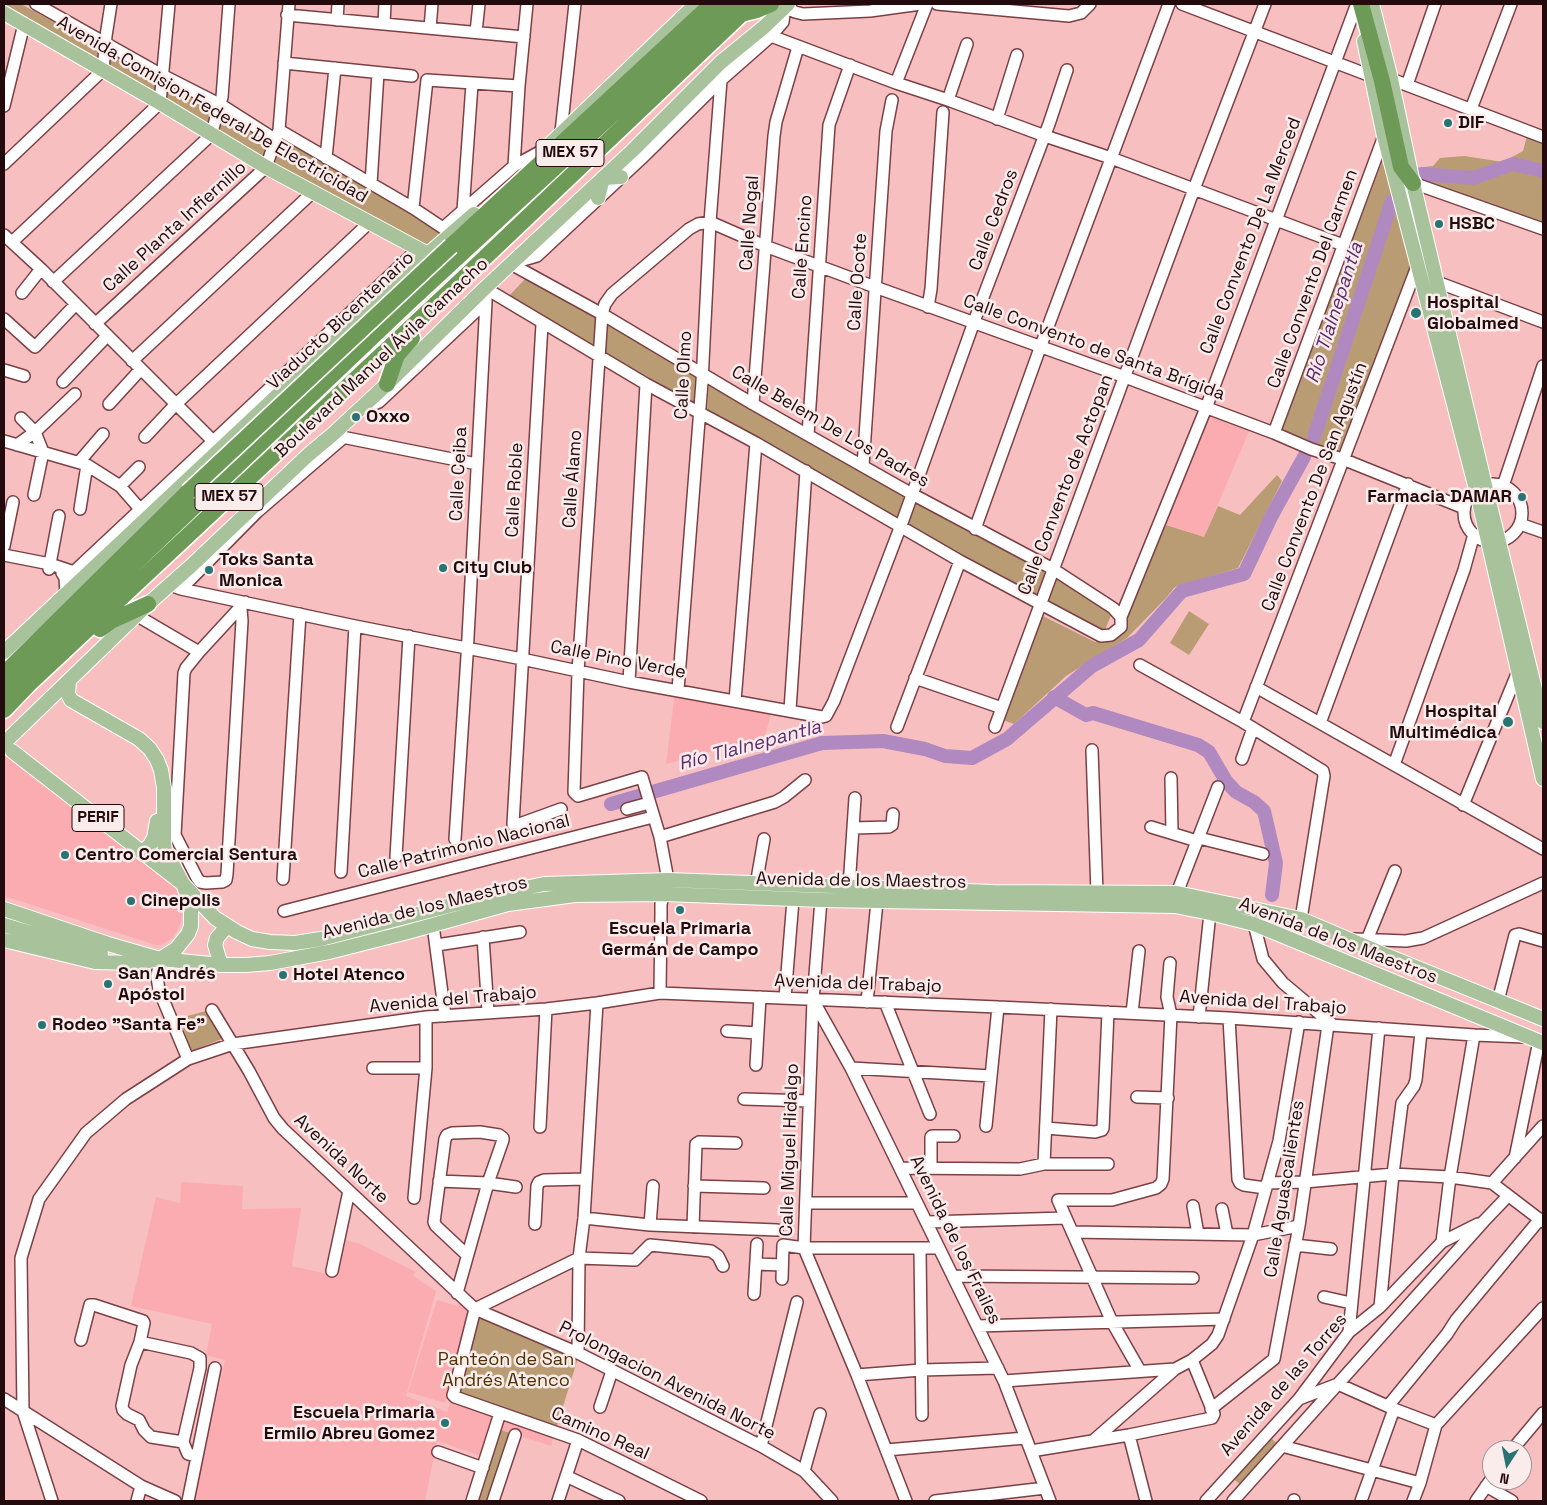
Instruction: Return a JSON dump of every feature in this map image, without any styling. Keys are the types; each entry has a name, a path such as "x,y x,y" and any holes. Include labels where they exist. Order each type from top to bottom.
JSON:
{"highway":[{"name":"Viaducto Bicentenario","path":"4,674 188,492 712,4"},
{"path":"1357,4 1381,79 1403,178"},
{"path":"741,7 757,10 781,5"},
{"name":"Boulevard Manuel Ávila Camacho","path":"4,710 29,684 456,285 741,7"},
{"name":"Boulevard Manuel Ávila Camacho","path":"4,691 48,646 408,303 741,7"},
{"path":"408,303 421,256"},
{"path":"387,384 397,354 445,305 456,285"},
{"path":"29,684 46,676 89,636 111,621 142,609"}],"main road":[{"path":"1372,4 1381,79 1384,136 1403,178 1437,282 1493,541 1543,722"},
{"path":"5,651 187,473 421,256 545,149 694,5"},
{"name":"Boulevard Manuel Ávila Camacho","path":"8,747 40,708 142,609 176,587 308,455 338,436 365,404 485,295 512,264 721,62 764,27 781,5"},
{"name":"Avenida Comision Federal De Electricidad","path":"4,13 266,167 370,222 421,256"},
{"path":"598,198 603,178 621,177"},
{"path":"1403,178 1418,264 1480,487"},
{"path":"1493,541 1518,669 1543,779"},
{"path":"69,681 68,694 71,700 139,739 150,749 161,770 164,788 165,850 183,884 191,909 191,926 176,949 160,959"},
{"path":"40,708 56,705 72,708 131,742 146,756 152,767 155,780 157,819 154,838 150,846 142,852"},
{"name":"Avenida de los Maestros","path":"8,747 183,884 207,911 227,926 252,939 295,943 321,939 482,897 544,884 666,887 756,885 849,886 993,892 1176,893 1301,919 1543,1019"},
{"name":"Avenida de los Maestros","path":"4,910 160,959 221,965 270,963 329,952 508,904 575,895 666,887 793,900 1175,906 1254,924 1541,1040"},
{"name":"Avenida de los Maestros","path":"1256,910 1286,925 1543,1027"},
{"path":"4,924 98,954 135,963"},
{"path":"1254,924 1286,925 1392,971 1541,1040"},
{"path":"221,965 215,945 217,938 227,926"},
{"name":"Avenida de los Maestros","path":"4,940 95,962 135,963 160,959"}],"street":[{"path":"36,4 162,75 277,135 326,158 452,229"},
{"path":"4,164 103,70 111,4"},
{"path":"169,4 160,103 8,238 213,441"},
{"path":"53,282 211,135 221,105 229,4"},
{"path":"336,20 338,4"},
{"path":"384,24 385,4"},
{"path":"430,28 432,4"},
{"path":"476,32 479,4"},
{"path":"514,166 527,4"},
{"path":"562,132 575,4"},
{"path":"781,5 799,13 921,4"},
{"path":"896,83 927,4"},
{"path":"937,4 1037,8 1076,15 1086,10 1090,4"},
{"path":"975,529 1040,348 1169,4"},
{"path":"1182,4 1255,31 1335,64 1381,79 1407,85 1541,136 1543,124"},
{"name":"Calle Convento de Actopan","path":"996,727 1052,569 1265,4"},
{"name":"Calle Convento De La Merced","path":"1121,622 1206,408 1275,219 1357,4"},
{"path":"1407,85 1435,4"},
{"path":"1471,109 1511,4"},
{"path":"512,264 537,256 721,80 771,36 784,22 781,5"},
{"path":"288,10 336,20 524,37"},
{"name":"Calle Planta Infiernillo","path":"95,324 266,167 277,135 288,10"},
{"path":"4,106 24,24"},
{"path":"771,36 896,83 1111,158 1343,245"},
{"path":"948,100 968,44"},
{"name":"Calle Nogal","path":"753,404 774,136 798,47"},
{"path":"997,119 1017,55"},
{"name":"Calle Olmo","path":"678,690 700,411 721,62"},
{"path":"284,63 412,76"},
{"name":"Calle Encino","path":"808,435 829,125 850,65"},
{"path":"326,158 335,68"},
{"name":"Calle Cedros","path":"912,494 973,323 1045,136 1067,70"},
{"path":"371,184 378,72"},
{"path":"413,208 426,81 519,86"},
{"path":"452,229 462,210 472,84"},
{"name":"Calle Ocote","path":"863,466 886,131 892,100"},
{"path":"928,307 931,289 942,112"},
{"name":"Calle Convento Del Carmen","path":"1274,433 1384,136"},
{"path":"452,229 462,210 501,179 514,166 545,149"},
{"path":"1403,178 1543,229"},
{"path":"132,361 313,192"},
{"path":"145,437 175,405 370,222"},
{"name":"Calle Convento de Santa Brígida","path":"710,222 765,246 1040,348 1125,377 1274,433 1308,448 1408,484 1464,508"},
{"name":"Calle Álamo","path":"646,792 578,796 574,792 578,672 602,314 605,304 612,294 689,229 698,224 710,222"},
{"path":"69,590 74,572 140,509 187,473 213,441 421,256"},
{"name":"Calle Belem De Los Padres","path":"512,264 602,314 753,404 912,494 1052,569 1113,608 1121,622"},
{"name":"Calle Convento De San Agustín","path":"1242,759 1256,687 1345,460 1418,264"},
{"path":"22,294 41,269"},
{"path":"1437,282 1543,322"},
{"path":"365,404 372,405 379,402 485,295 542,324 646,384 700,411 1039,605 1100,636 1111,635 1121,622"},
{"name":"Calle Ceiba","path":"454,839 467,648 485,295"},
{"path":"4,319 35,347 76,304"},
{"name":"Calle Roble","path":"514,826 542,324"},
{"path":"63,382 108,336"},
{"path":"1503,486 1543,366"},
{"path":"109,404 141,369"},
{"path":"4,370 24,376"},
{"path":"628,682 646,384"},
{"path":"17,445 35,432 75,394"},
{"path":"21,418 35,432 43,452 34,495"},
{"path":"80,508 83,464 103,434"},
{"path":"338,436 477,464"},
{"path":"4,441 83,464 120,486 140,509"},
{"path":"735,701 756,443"},
{"path":"120,486 139,467"},
{"path":"790,710 806,472"},
{"path":"1320,723 1408,484"},
{"path":"1497,484 1503,486 1514,493 1520,504 1522,517 1520,524 1512,535 1493,541 1474,534 1465,521 1464,508 1468,498 1480,487 1497,484"},
{"name":"Calle Pino Verde","path":"176,587 243,605 300,614 628,682 822,717 828,715 912,494"},
{"path":"4,546 13,502"},
{"path":"49,567 59,516"},
{"path":"1520,524 1543,532"},
{"path":"1394,765 1464,570 1474,534"},
{"path":"4,557 74,572"},
{"path":"897,727 960,561"},
{"path":"49,567 62,573 74,572"},
{"path":"62,573 69,590"},
{"path":"243,605 230,847 226,880 206,883 200,882 197,878 175,835 184,673 199,652 243,605"},
{"path":"142,609 199,652"},
{"path":"283,878 300,614"},
{"path":"341,872 355,626"},
{"path":"396,857 409,636"},
{"path":"1140,665 1248,725 1323,772 1324,776 1301,919"},
{"path":"1463,805 1518,669"},
{"path":"915,678 1002,708"},
{"path":"1256,687 1543,850"},
{"path":"1092,750 1097,892"},
{"path":"1172,778 1172,833"},
{"path":"660,837 775,802 804,780"},
{"path":"1176,893 1218,787"},
{"path":"627,809 646,792 660,837 666,887 661,913 660,993"},
{"path":"849,886 855,798"},
{"name":"Calle Patrimonio Nacional","path":"514,826 561,809"},
{"path":"853,828 889,827 892,825 893,814"},
{"name":"Calle Patrimonio Nacional","path":"284,910 653,816"},
{"path":"1151,827 1263,854"},
{"path":"756,885 764,839"},
{"path":"1367,940 1395,871"},
{"path":"1349,938 1406,942 1423,938 1543,883"},
{"path":"785,998 793,900"},
{"name":"Calle Miguel Hidalgo","path":"821,900 813,1000 804,1248 857,1375 906,1501"},
{"path":"866,1002 877,902"},
{"path":"1199,1017 1210,913"},
{"path":"1254,924 1263,960 1283,983 1331,1025"},
{"path":"433,925 445,1016"},
{"path":"437,945 520,932"},
{"path":"1498,1001 1515,935 1519,934 1543,941"},
{"path":"483,937 488,1012"},
{"path":"1132,1013 1139,951"},
{"path":"160,959 159,990 188,1059"},
{"path":"1140,1371 1112,1322 1058,1200 1112,1200 1156,1188 1161,1184 1163,1179 1168,1098 1171,1015 1167,997 1170,963"},
{"name":"Avenida del Trabajo","path":"52,1501 23,1411 21,1258 39,1199 86,1133 126,1099 188,1059 233,1044 426,1017 546,1009 660,993 998,1006 1229,1018 1541,1040"},
{"path":"756,1065 760,997"},
{"name":"Avenida de los Frailes","path":"813,1000 852,1068 998,1368 1050,1501"},
{"path":"884,1002 930,1114"},
{"path":"578,1353 579,1258 586,1218 586,1179 597,1003"},
{"path":"986,1126 998,1006"},
{"path":"540,1127 546,1009"},
{"path":"1044,1164 1051,1009"},
{"name":"Avenida Norte","path":"212,1010 274,1118 283,1130 350,1190 475,1309"},
{"path":"1046,1128 1095,1132 1102,1130 1108,1012"},
{"path":"414,1198 426,1068 426,1017"},
{"path":"1229,1018 1238,1179 1240,1183 1266,1186 1393,1174 1450,1177 1492,1184 1526,1209 1542,1217 1456,1320 1391,1408 1373,1470 1361,1501"},
{"path":"1094,1440 1175,1369 1192,1360 1215,1340 1253,1234 1279,1141 1299,1022"},
{"name":"Calle Aguascalientes","path":"1212,1413 1274,1359 1300,1226 1305,1182 1331,1025"},
{"path":"1349,1332 1379,1028"},
{"path":"728,1030 757,1033"},
{"path":"1380,1307 1402,1103 1416,1080 1421,1032"},
{"path":"1442,1242 1450,1177 1474,1036"},
{"path":"1515,1158 1541,1040"},
{"path":"373,1068 426,1068"},
{"path":"852,1068 991,1076"},
{"path":"1137,1097 1168,1098"},
{"path":"744,1099 809,1101"},
{"path":"1492,1184 1543,1126"},
{"path":"457,1293 488,1183 503,1140 499,1135 480,1132 452,1133 447,1134 445,1139 435,1224 467,1255"},
{"path":"931,1168 931,1137 954,1136"},
{"path":"693,1227 696,1144 699,1142 736,1144"},
{"path":"900,1168 1020,1169 1044,1164 1108,1164"},
{"path":"535,1224 537,1186 539,1182 544,1180 586,1179"},
{"path":"439,1181 488,1183 516,1187"},
{"path":"650,1225 654,1186"},
{"path":"694,1186 764,1188"},
{"path":"332,1271 350,1190"},
{"name":"Avenida de las Torres","path":"1232,1501 1508,1196"},
{"path":"806,1203 918,1203"},
{"path":"1193,1206 1198,1234"},
{"path":"1222,1209 1226,1234"},
{"path":"586,1218 650,1225 777,1230"},
{"path":"927,1222 1066,1218"},
{"name":"Avenida de las Torres","path":"1206,1501 1299,1399 1349,1332 1380,1307 1442,1242 1484,1221"},
{"path":"1072,1232 1253,1234 1300,1226"},
{"path":"754,1294 757,1244"},
{"path":"475,1309 579,1258 635,1260 650,1245 711,1251 718,1256 723,1266"},
{"path":"1295,1245 1331,1249"},
{"path":"782,1279 783,1246 804,1248 939,1248"},
{"path":"920,1249 922,1415"},
{"path":"756,1264 782,1264"},
{"path":"953,1276 1193,1278"},
{"path":"1324,1297 1351,1303"},
{"path":"761,1446 796,1302"},
{"path":"82,1340 90,1306 94,1305 141,1319 144,1324 140,1342 131,1365 122,1406 123,1410 139,1420 144,1430 151,1437 183,1442"},
{"path":"1413,1501 1436,1426 1543,1308"},
{"name":"Prolongacion Avenida Norte","path":"475,1309 578,1353 761,1446 804,1471 832,1501"},
{"name":"Camino Real","path":"475,1309 453,1395 578,1440 701,1501"},
{"path":"977,1326 1224,1319"},
{"path":"140,1342 191,1353 200,1358 200,1368 183,1442 188,1454 196,1456"},
{"path":"1031,1451 1129,1435 1212,1413 1192,1360"},
{"path":"188,1501 215,1368"},
{"path":"857,1375 921,1370 998,1368"},
{"path":"1004,1381 1175,1369"},
{"path":"600,1407 612,1371"},
{"path":"1299,1399 1338,1384 1436,1426"},
{"path":"4,1400 141,1486 175,1501"},
{"path":"472,1501 500,1413"},
{"path":"1520,1440 1543,1413"},
{"path":"804,1471 820,1414"},
{"path":"493,1501 515,1435"},
{"path":"1129,1435 1146,1501"},
{"path":"886,1450 1025,1438"},
{"path":"558,1501 578,1440"},
{"path":"1282,1446 1420,1483"},
{"path":"438,1452 483,1468"},
{"path":"566,1476 619,1501"},
{"path":"137,1501 141,1486"},
{"path":"935,1501 1045,1488"},
{"path":"1476,1501 1484,1490"},
{"path":"1499,1490 1512,1501"}],"shaded area":[{"path":"1204,404 1253,422 1204,537 1158,522"},
{"path":"675,692 771,713 765,737 666,764"},
{"name":"Centro Comercial Sentura","path":"8,754 172,880 183,906 181,923 173,938 161,945 156,945 4,896 4,758"},
{"path":"181,1182 243,1186 242,1209 301,1208 292,1266 336,1276 346,1240 360,1244 416,1272 413,1276 436,1291 406,1396 447,1412 451,1401 495,1417 481,1456 437,1441 425,1501 194,1501 225,1360 206,1355 212,1324 131,1306 156,1197 180,1203"},
{"path":"437,1300 457,1306 460,1302 473,1307 445,1403 408,1392"},
{"path":"500,1413 555,1432 551,1446 496,1428"}],"green space":[{"path":"4,4 21,4 271,142 263,166 4,14"},
{"path":"284,135 456,230 428,254 274,165"},
{"path":"1527,136 1543,141 1543,228 1421,183 1416,177 1415,168 1433,166 1440,158 1464,156 1503,162 1523,151"},
{"path":"1384,157 1417,265 1341,455 1280,432"},
{"path":"526,278 699,376 696,405 509,296"},
{"path":"709,381 908,494 898,520 707,412"},
{"path":"1277,475 1282,481 1238,568 1175,587 1127,638 1066,676 1014,724 1000,719 1039,614 1095,642 1126,630 1121,617 1166,525 1204,537 1218,506 1240,515"},
{"path":"914,498 1046,573 1036,600 903,524"},
{"path":"1055,575 1112,613 1104,632 1044,603"},
{"path":"1189,611 1209,624 1189,655 1170,643"},
{"path":"206,1011 222,1039 191,1051 180,1018"},
{"name":"Panteón de San Andrés Atenco","path":"477,1316 578,1358 556,1429 456,1394"},
{"path":"496,1428 515,1435 493,1501 472,1501"},
{"path":"1263,1431 1280,1446 1244,1488 1228,1474"}],"waterway":[{"name":"Río Tlalnepantla","path":"1422,174 1473,178 1513,164 1543,171"},
{"name":"Río Tlalnepantla","path":"1314,437 1392,201"},
{"name":"Río Tlalnepantla","path":"611,804 822,743 883,741 925,749 945,756 972,758 1007,739 1092,666 1139,640 1182,591 1244,574 1271,517 1304,457"},
{"path":"1054,697 1086,715 1093,713 1198,745 1209,752 1226,781 1236,792 1254,802 1264,811 1276,863 1272,895"}],"place":[{"name":"DIF","path":"1448,123"},
{"name":"HSBC","path":"1439,224"},
{"name":"Hospital Globalmed","path":"1416,313"},
{"name":"Oxxo","path":"356,417"},
{"name":"Farmacia DAMAR","path":"1522,497"},
{"name":"City Club","path":"443,568"},
{"name":"Toks Santa Monica","path":"209,570"},
{"name":"Hospital Multimédica","path":"1508,722"},
{"name":"Centro Comercial Sentura","path":"65,855"},
{"name":"Cinepolis","path":"131,901"},
{"name":"Escuela Primaria Germán de Campo","path":"680,910"},
{"name":"Hotel Atenco","path":"283,975"},
{"name":"San Andrés Apóstol","path":"108,984"},
{"name":"Rodeo \"Santa Fe\"","path":"42,1025"},
{"name":"Escuela Primaria Ermilo Abreu Gomez","path":"445,1423"}]}
